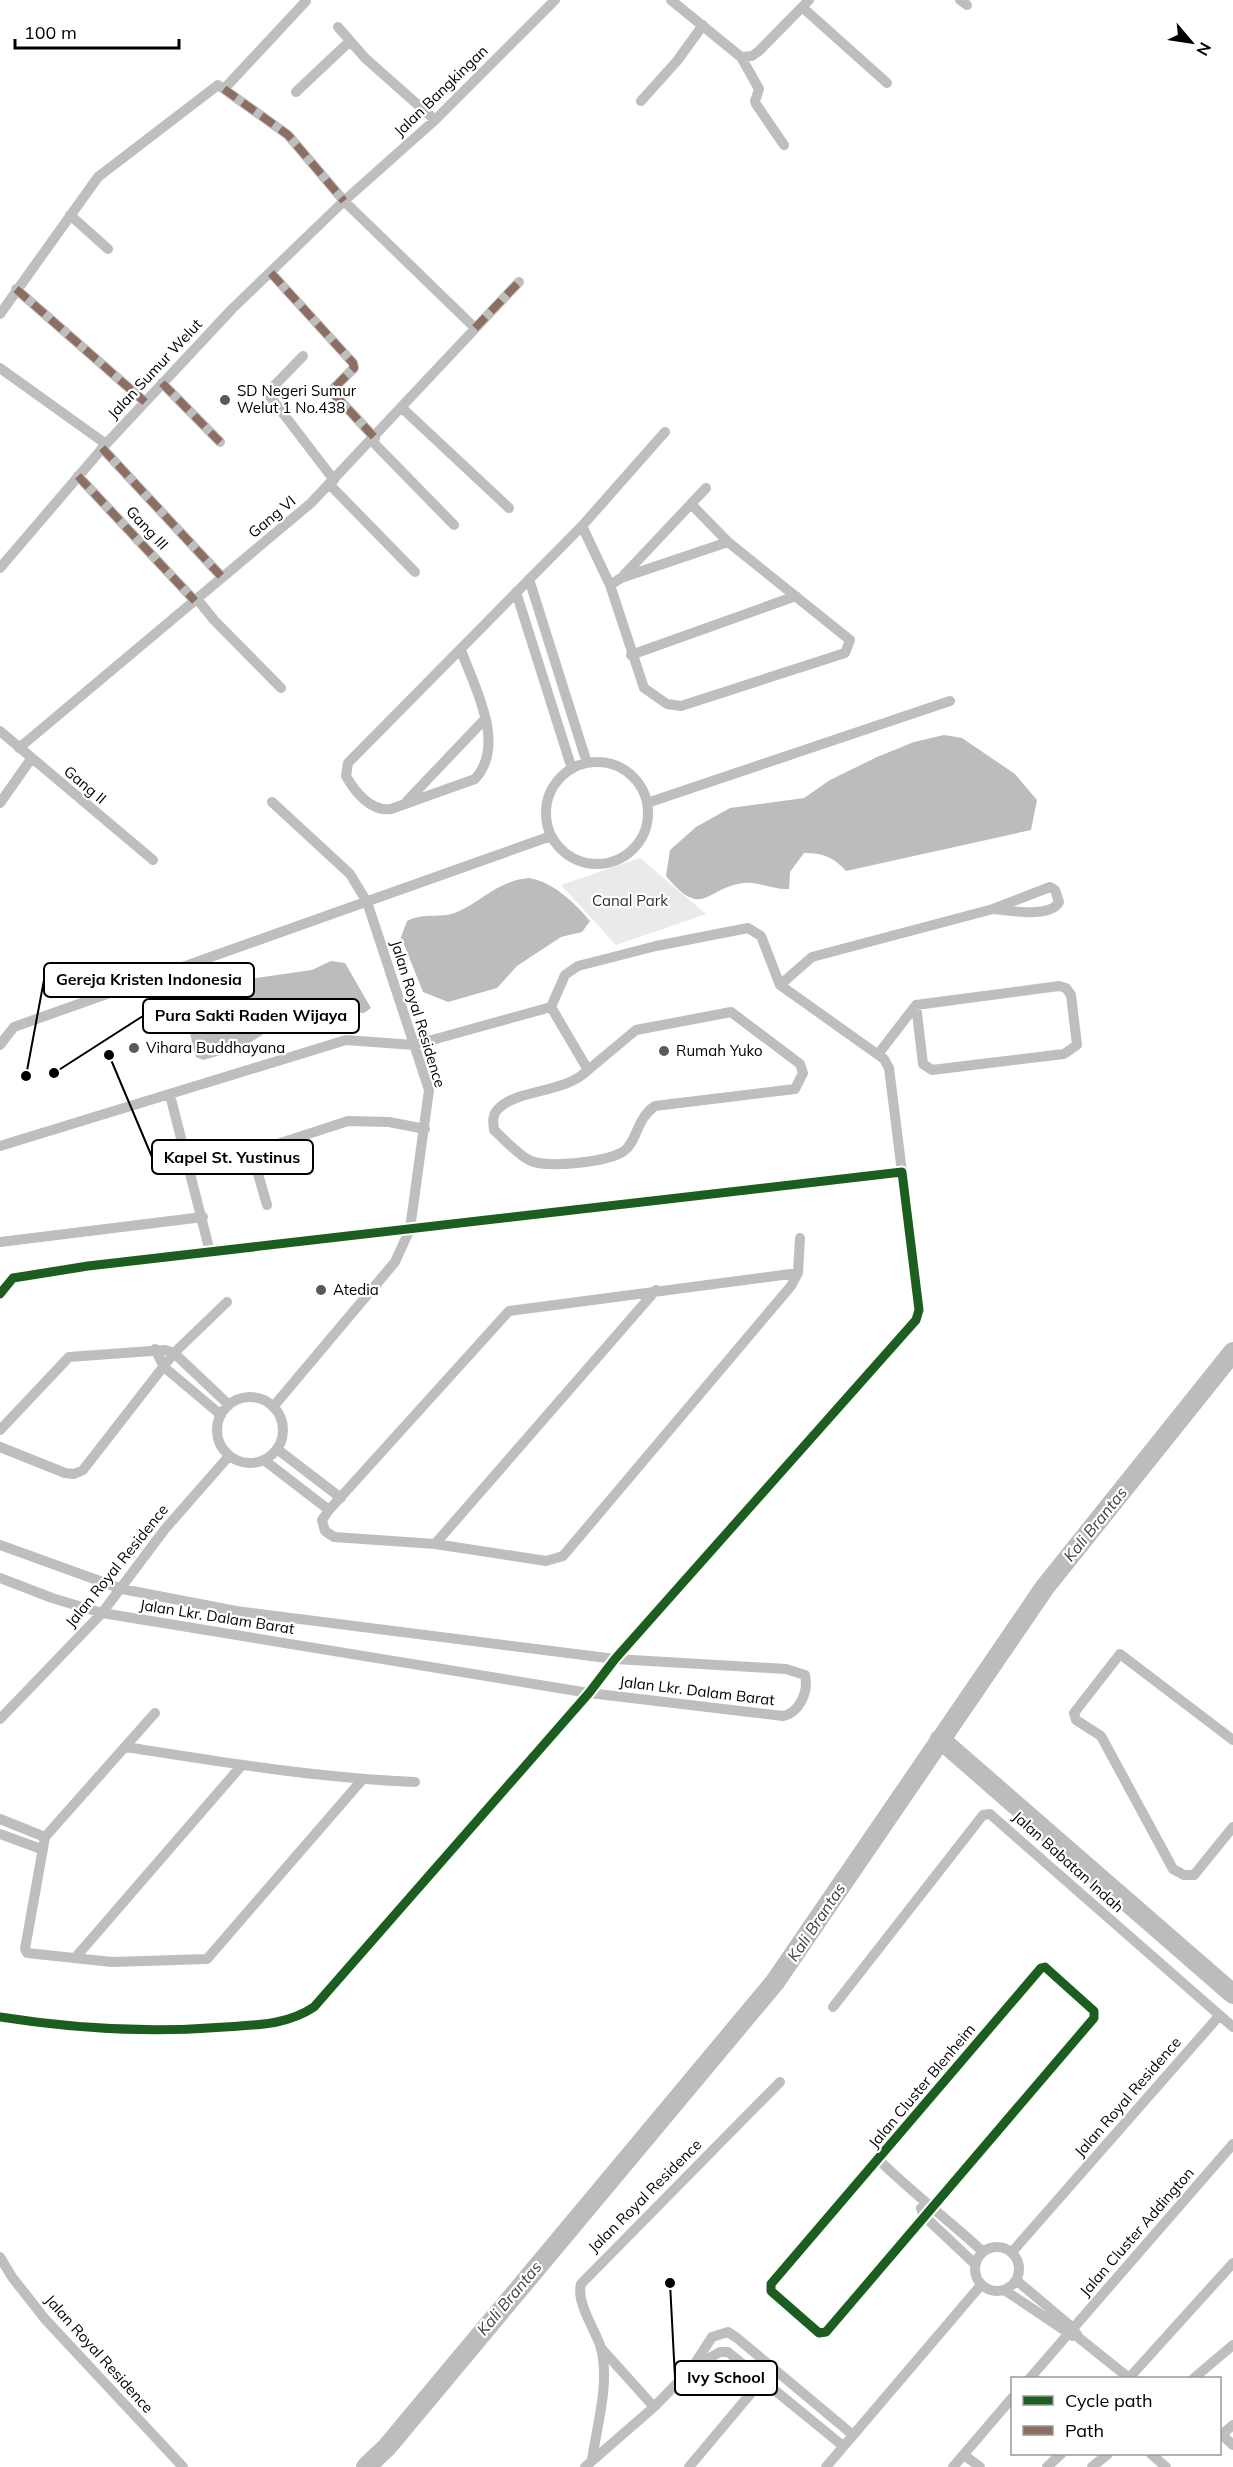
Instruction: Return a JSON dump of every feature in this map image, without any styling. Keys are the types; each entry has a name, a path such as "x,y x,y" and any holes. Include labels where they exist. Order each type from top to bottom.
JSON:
{"street":[{"name":"Jalan Bangkingan","path":"344,201 435,120 555,0"},
{"path":"671,0 741,57 759,89 754,101 784,146"},
{"path":"224,89 306,1"},
{"path":"741,57 752,56 759,51 806,4 887,83"},
{"path":"641,101 677,61 703,25"},
{"path":"338,27 349,42 435,120"},
{"path":"296,92 349,42"},
{"path":"0,314 98,177 214,86 224,89 288,135 344,201 475,328"},
{"name":"Jalan Sumur Welut","path":"0,568 104,446 162,383 232,309 344,201"},
{"path":"70,215 108,249"},
{"path":"271,273 353,363 354,368 331,391 454,525"},
{"name":"Gang VI","path":"19,748 196,600 221,576 268,541 332,483 519,282"},
{"path":"16,290 145,402"},
{"path":"303,356 271,389 270,396 332,483 415,572"},
{"path":"0,368 104,446 221,576"},
{"path":"162,383 220,442"},
{"path":"402,408 509,508"},
{"path":"461,650 485,718 489,749 481,772 475,779 405,803 381,810 371,805 351,785 345,770 348,763 582,526 665,432"},
{"name":"Gang III","path":"78,476 280,688"},
{"path":"621,578 706,488"},
{"path":"582,526 610,585 631,655 644,688 667,704 681,706 844,653 850,640 728,542 691,504"},
{"path":"610,585 621,578 728,542"},
{"path":"529,579 587,763"},
{"path":"516,592 572,769"},
{"path":"631,655 796,596"},
{"path":"647,803 950,701"},
{"path":"405,803 485,718"},
{"name":"Gang II","path":"0,732 153,861"},
{"path":"0,803 31,759"},
{"path":"603,762 625,771 641,788 647,803 647,822 641,839 628,853 612,862 594,864 576,860 561,850 551,836 546,817 548,798 557,781 572,769 587,763 603,762"},
{"name":"Jalan Royal Residence","path":"272,802 350,873 367,902 429,1090 410,1229 395,1262 273,1407"},
{"path":"0,1045 14,1027 551,836"},
{"path":"780,985 812,957 993,909 1050,887 1055,890 1059,902 1054,908 1042,912 993,909"},
{"path":"0,2017 115,2030 186,2030 271,2024 297,2018 314,2007 589,1693 615,1659 918,1316 889,1068 879,1053 780,985 760,936 748,928 656,946 578,966 565,975 551,1007"},
{"path":"879,1053 916,1005 1059,986 1066,988 1071,995 1077,1045 1064,1054 932,1070 923,1064 916,1005"},
{"path":"0,1146 346,1040 414,1045 551,1007"},
{"path":"551,1007 588,1070"},
{"path":"731,1012 800,1065 803,1073 795,1089 655,1106 639,1120 629,1145 623,1152 584,1162 540,1165 528,1160 494,1131 492,1118 502,1106 578,1080 588,1070 636,1030 731,1012"},
{"path":"170,1095 203,1217 210,1252"},
{"path":"267,1205 254,1160 259,1150 348,1121 389,1122 425,1129"},
{"path":"0,1280 210,1252 902,1172"},
{"path":"0,1242 203,1217"},
{"path":"798,1273 509,1311 329,1510 322,1520 325,1531 334,1537 435,1544 546,1561 563,1556 791,1286 798,1273 800,1238"},
{"path":"0,1294 13,1278"},
{"path":"435,1544 656,1290"},
{"path":"0,1447 65,1473 83,1470 174,1353 227,1302"},
{"path":"0,1430 69,1357 155,1349 174,1353 229,1405"},
{"path":"155,1349 164,1367 221,1415"},
{"path":"251,1397 263,1400 273,1407 283,1427 277,1449 264,1460 252,1463 240,1462 229,1456 220,1444 217,1430 221,1415 229,1405 239,1399 251,1397"},
{"path":"277,1449 341,1498"},
{"name":"Jalan Royal Residence","path":"0,1719 102,1613 165,1529 229,1456"},
{"path":"264,1460 329,1510"},
{"name":"Jalan Lkr. Dalam Barat","path":"0,1545 122,1588 236,1611 615,1659 797,1670 805,1675 806,1681 799,1708 792,1714 783,1716 589,1693 102,1613 52,1598 0,1578"},
{"path":"1233,1740 1124,1654 1116,1656 1074,1713 1076,1720 1101,1736 1173,1869 1184,1875 1194,1875 1233,1827"},
{"path":"155,1713 45,1837 41,1849 25,1949 32,1955 112,1962 202,1960 212,1956 362,1780"},
{"path":"126,1746 242,1765 362,1780 414,1782"},
{"path":"75,1959 242,1765"},
{"name":"Jalan Babatan Indah","path":"833,2007 983,1815 990,1814 1233,2027"},
{"path":"0,1819 45,1837"},
{"path":"0,1834 41,1849"},
{"name":"Jalan Cluster Blenheim","path":"1045,1967 1094,2011 1094,2018 823,2333 771,2291 771,2284 879,2160 1041,1968 1045,1967"},
{"name":"Jalan Royal Residence","path":"1012,2252 1219,2016"},
{"name":"Jalan Royal Residence","path":"654,2407 601,2348 580,2295 583,2281 780,2082"},
{"name":"Jalan Cluster Addington","path":"1032,2377 1073,2334 1233,2144"},
{"path":"1223,2156 1233,2164"},
{"name":"Jalan Cluster Blenheim","path":"879,2160 919,2199 932,2205 982,2251"},
{"path":"919,2199 923,2215 975,2264"},
{"path":"1006,2291 1016,2280 1018,2260 1012,2252 1002,2247 992,2247 982,2251 975,2264 974,2275 981,2285 992,2291 1006,2291 1073,2334"},
{"name":"Jalan Royal Residence","path":"0,2257 12,2277 45,2319 183,2467"},
{"path":"1131,2377 1233,2263"},
{"path":"1016,2280 1073,2334 1127,2377"},
{"path":"826,2467 981,2285"},
{"name":"Jalan Royal Residence","path":"588,2463 654,2407 690,2370 712,2337 728,2332 853,2435"},
{"path":"1196,2377 1233,2345"},
{"name":"Jalan Royal Residence","path":"588,2463 602,2396 601,2348"},
{"name":"Jalan Royal Residence","path":"690,2370 724,2351 733,2355 843,2446"},
{"path":"689,2467 762,2380"},
{"path":"953,2467 1011,2399"},
{"path":"1221,2435 1233,2445"},
{"path":"964,2454 980,2467"},
{"path":"1047,2467 1060,2455"},
{"path":"1092,2467 1107,2455"},
{"path":"1152,2455 1166,2467"}],"green space":[{"name":"Canal Park","path":"640,858 706,914 616,945 561,885"}],"shaded area":[{"path":"944,735 962,738 1015,774 1037,800 1031,830 846,871 837,862 827,857 804,853 790,872 789,889 743,883 696,899 688,897 666,876 670,850 696,827 730,808 804,798 830,780 877,757 914,742"},
{"path":"529,878 555,888 577,907 590,921 582,932 561,937 517,966 497,988 448,1002 423,992 401,937 407,921 413,918 457,912 499,887"},
{"path":"331,961 345,963 371,1008 364,1013 310,1008 294,1014 239,1050 203,1060 196,1057 187,1022 192,995 206,985 312,970"}],"waterway":[{"name":"Kali Brantas","path":"366,2467 387,2447 775,1982 1045,1587 1233,1352"},
{"path":"940,1739 1233,1994"}],"marked path":[{"path":"224,89 288,135 344,201"},
{"path":"271,273 353,363 354,368 331,391 375,438"},
{"path":"475,328 519,282"},
{"path":"16,289 145,402"},
{"path":"162,383 220,442"},
{"path":"102,448 221,576"},
{"path":"78,476 195,601"}],"cycle path":[{"path":"0,1294 13,1278 88,1266 902,1172 919,1310 916,1320 615,1659 589,1693 314,2007 304,2013 271,2023 168,2030 112,2029 0,2017"},
{"path":"1045,1967 1094,2011 1094,2018 826,2332 819,2333 771,2291 771,2284 1041,1968 1045,1967"}],"place":[{"name":"SD Negeri Sumur Welut 1 No.438","path":"225,400"},
{"name":"Vihara Buddhayana","path":"134,1048"},
{"name":"Rumah Yuko","path":"664,1051"},
{"name":"Kapel St. Yustinus","path":"109,1055"},
{"name":"Pura Sakti Raden Wijaya","path":"54,1073"},
{"name":"Gereja Kristen Indonesia","path":"26,1076"},
{"name":"Atedia","path":"321,1290"},
{"name":"Ivy School","path":"670,2283"}]}
